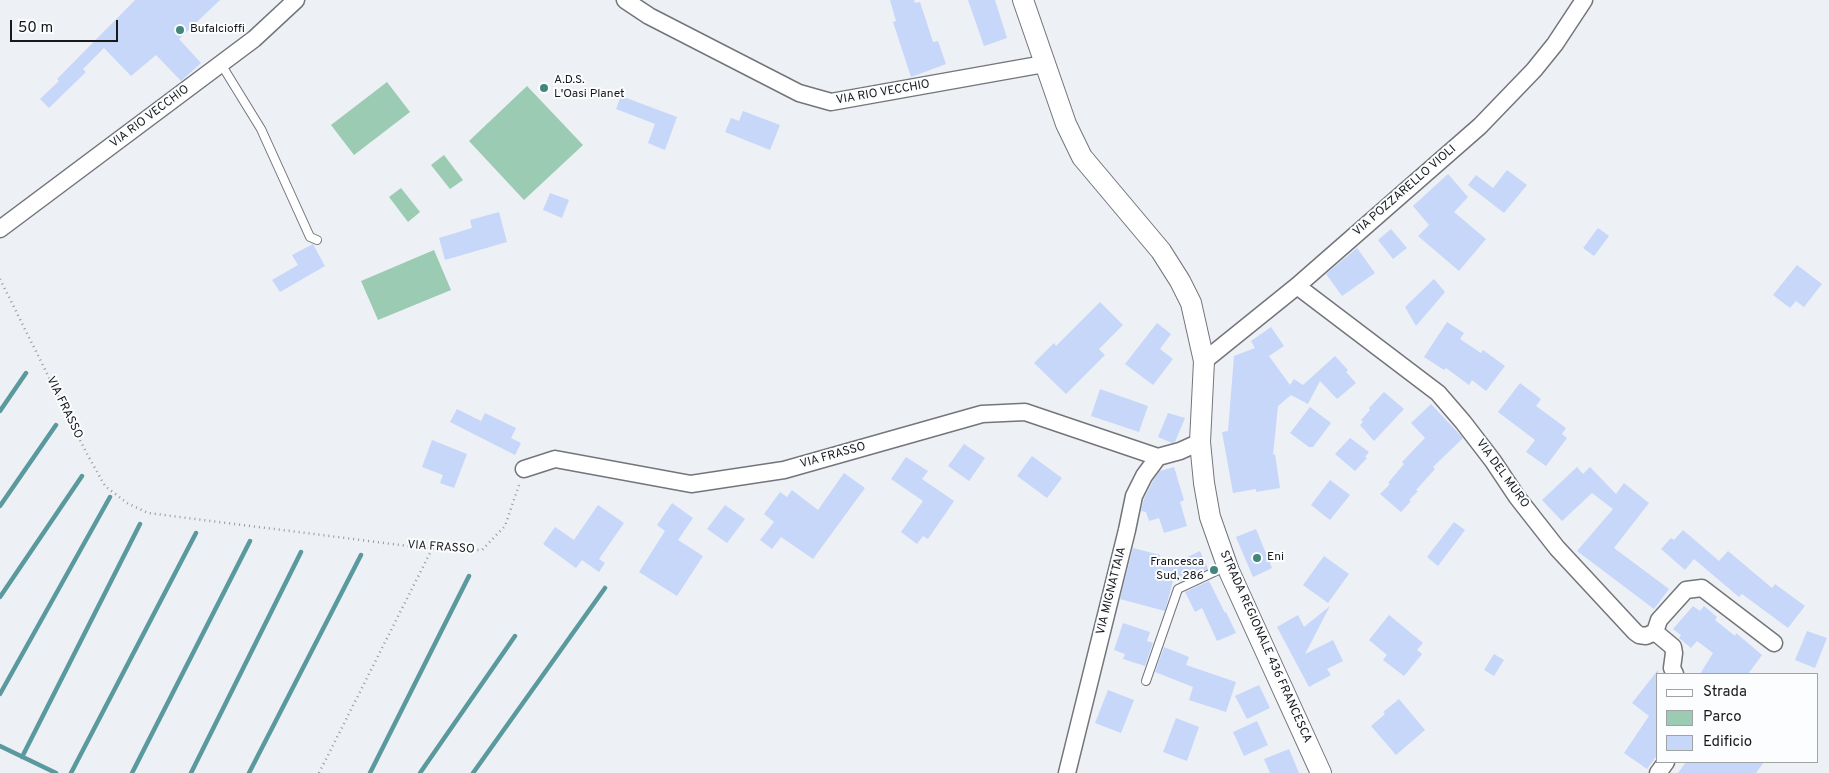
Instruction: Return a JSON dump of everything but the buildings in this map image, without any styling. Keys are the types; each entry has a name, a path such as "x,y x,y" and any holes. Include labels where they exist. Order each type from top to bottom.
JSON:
{"street":[{"name":"VIA RIO VECCHIO","path":"0,230 254,39 296,0"},
{"name":"VIA RIO VECCHIO","path":"625,0 649,16 799,93 831,102 1044,64"},
{"name":"STRADA REGIONALE 436 FRANCESCA","path":"1023,0 1066,124 1082,157 1161,251 1180,281 1191,304 1204,361 1200,442 1204,483 1210,516 1227,566 1321,773"},
{"name":"VIA POZZARELLO VIOLI","path":"1204,361 1296,286 1480,126 1534,70 1555,44 1584,0"},
{"name":"VIA DEL MURO","path":"1296,286 1438,394 1463,422 1493,461 1517,497 1557,548 1635,632 1646,636 1655,632"},
{"name":"VIA FRASSO","path":"524,468 555,459 691,484 784,470 982,414 1025,412 1158,457"},
{"path":"1158,457 1180,451 1200,442"},
{"name":"VIA MIGNATTAIA","path":"1067,773 1134,496 1144,476 1158,457"},
{"path":"1674,673 1672,668 1673,647 1655,632 1660,620 1686,590 1702,588 1774,644"}],"lane":[{"path":"221,64 261,128 310,237 318,240"},
{"path":"1146,681 1178,589 1227,566"}],"path":[{"name":"VIA FRASSO","path":"0,279 86,452 105,486 127,503 148,513 432,549 482,550 505,526 524,468"},
{"path":"319,773 432,549"}],"green space":[{"path":"387,82 410,112 354,155 331,125"},
{"path":"527,86 583,145 524,200 469,141"},
{"path":"444,155 463,180 450,189 431,165"},
{"path":"401,188 420,212 408,222 389,197"},
{"path":"434,250 451,290 378,320 361,281"}],"waterway":[{"path":"0,411 26,373"},
{"path":"0,506 56,425"},
{"path":"0,597 82,476"},
{"path":"0,694 110,497"},
{"path":"22,757 140,524"},
{"path":"71,773 196,533"},
{"path":"132,773 250,541"},
{"path":"191,773 301,552"},
{"path":"249,773 361,555"},
{"path":"370,773 469,576"},
{"path":"473,773 605,588"},
{"path":"420,773 515,636"},
{"path":"0,746 56,773"}],"place":[{"name":"Bufalcioffi","path":"180,30"},
{"name":"A.D.S. L'Oasi Planet","path":"544,88"},
{"name":"Eni","path":"1257,558"},
{"name":"Francesca Sud, 286","path":"1214,570"}]}
